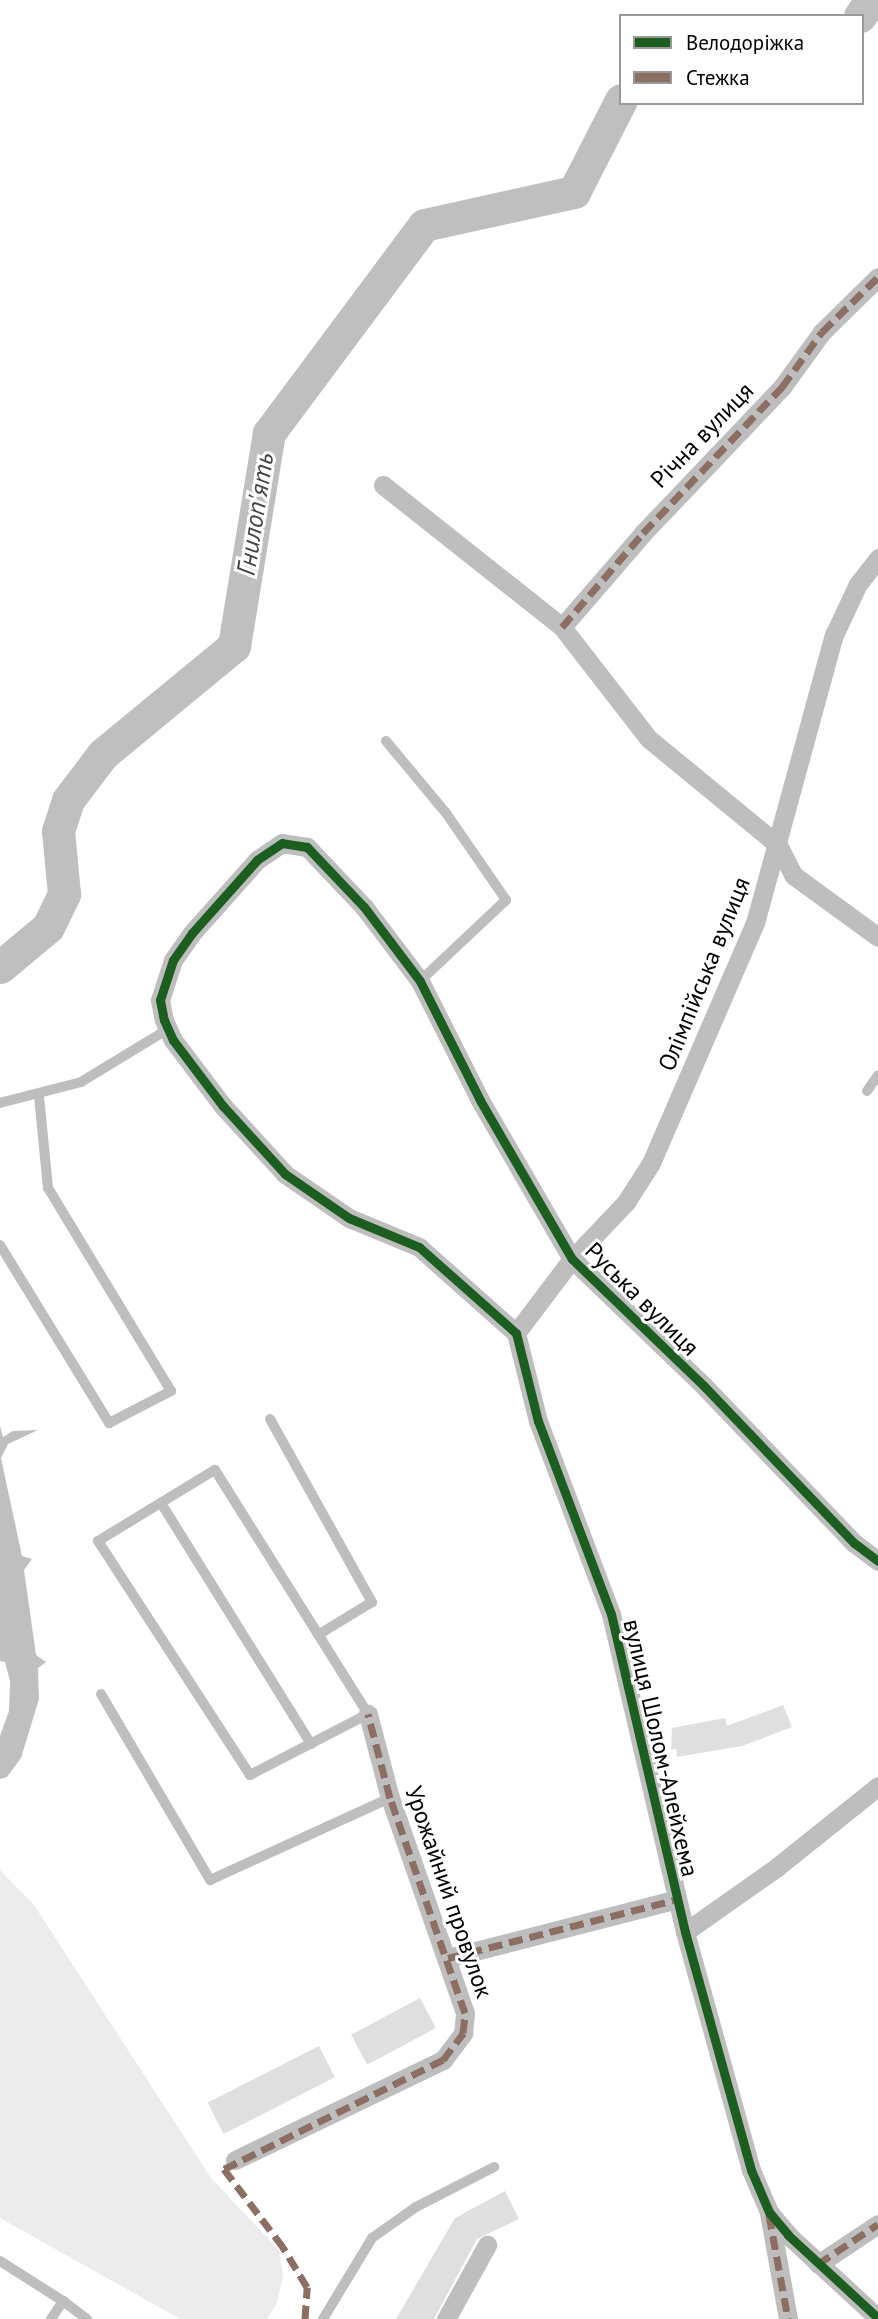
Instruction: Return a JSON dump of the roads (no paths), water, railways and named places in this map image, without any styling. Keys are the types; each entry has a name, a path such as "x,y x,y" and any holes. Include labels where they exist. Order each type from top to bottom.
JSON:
{"street":[{"name":"Річна вулиця","path":"562,627 652,523 782,387 822,332 878,277"},
{"path":"383,485 562,627 649,740 778,845 793,875 878,937"},
{"name":"Олімпійська вулиця","path":"516,1333 572,1259 626,1202 651,1163 726,997 755,923 834,635 858,584 878,558"},
{"path":"420,981 364,907 307,847 282,843 257,860 173,960 160,1000 168,1029 223,1105 285,1174 349,1218 419,1247 516,1333"},
{"name":"Руська вулиця","path":"420,981 480,1100 572,1259 704,1386 854,1543 878,1561"},
{"name":"вулиця Шолом-Алейхема","path":"516,1333 538,1421 611,1614 685,1932 743,2144 769,2212 818,2264 878,2318"},
{"name":"Урожайний провулок","path":"235,2161 443,2060 456,2048 465,2013 390,1798 368,1714"},
{"path":"685,1932 777,1867 878,1787"},
{"path":"448,1958 677,1899"},
{"path":"769,2212 788,2319"},
{"path":"818,2264 878,2224"},
{"path":"446,2319 487,2245"}],"lane":[{"path":"386,741 446,813 506,900 420,981"},
{"path":"0,1103 39,1096 81,1082 168,1029"},
{"path":"867,1091 878,1075"},
{"path":"0,1245 108,1423 171,1391 48,1188 39,1096"},
{"path":"270,1419 372,1602 318,1635"},
{"path":"215,1470 368,1714 250,1775 98,1541 161,1503 215,1470"},
{"path":"161,1503 311,1744"},
{"path":"101,1694 210,1880 390,1798"},
{"path":"323,2319 372,2238 416,2207 494,2167"},
{"path":"0,2261 87,2319"},
{"path":"51,2319 63,2301"}],"waterway":[{"name":"Гнилоп'ять","path":"861,14 871,0"},
{"name":"Гнилоп'ять","path":"0,967 48,927 64,894 58,831 68,800 103,754 234,646 269,433 424,225 574,192 619,104"}]}
